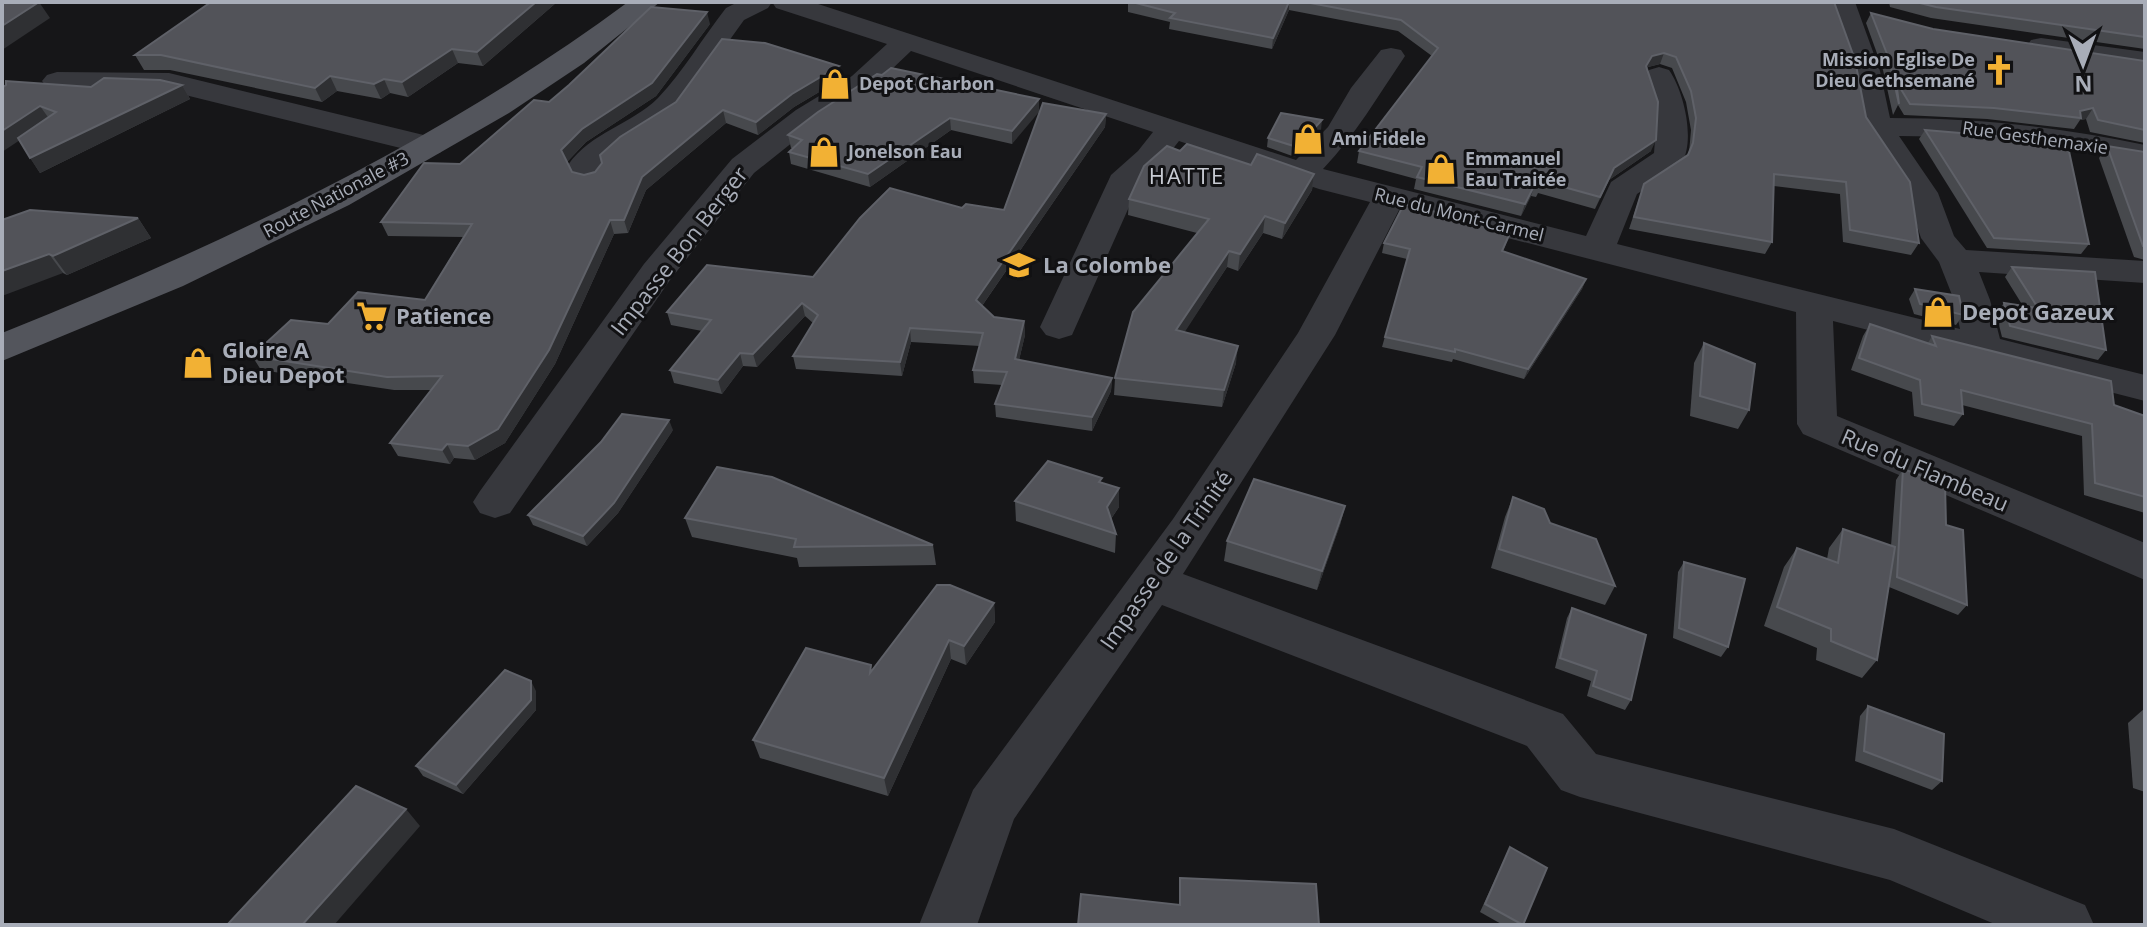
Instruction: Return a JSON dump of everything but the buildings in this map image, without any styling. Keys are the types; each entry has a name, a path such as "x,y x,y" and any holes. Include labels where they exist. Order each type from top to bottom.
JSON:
{"main road":[{"name":"Route Nationale #3","path":"2,348 104,307 264,233 429,146 523,92 603,37 646,2"}],"street":[{"path":"588,175 584,165 611,141 667,106 735,14 759,2"},
{"name":"Rue du Mont-Carmel","path":"785,2 1048,86 1330,182 2145,388"},
{"path":"1847,6 1866,71 1877,127 1922,193 1938,238 1956,260 1972,300 1983,346"},
{"name":"Impasse Bon Berger","path":"495,502 657,272 743,166 807,116 862,82 905,42"},
{"path":"2021,43 2145,61"},
{"path":"1303,171 1341,132 1366,88 1391,56"},
{"path":"1597,250 1623,189 1670,157 1672,113 1659,76"},
{"path":"57,81 169,82 429,146"},
{"name":"Rue Gesthemaxie","path":"1877,127 1966,127 2080,141 2145,154"},
{"path":"1059,327 1127,175 1149,158 1172,129"},
{"name":"Impasse de la Trinité","path":"948,925 992,807 1153,582 1316,335 1390,196"},
{"path":"1956,260 2145,272"},
{"name":"Rue du Flambeau","path":"1814,304 1817,424 2145,562"},
{"path":"1153,582 1545,730 1580,773 1894,855 2065,925"}],"place":[{"name":"Mission Eglise De Dieu Gethsemané","path":"1999,70"},
{"name":"Depot Charbon","path":"835,84"},
{"name":"Ami Fidele","path":"1308,139"},
{"name":"Jonelson Eau","path":"824,152"},
{"name":"Emmanuel Eau Traitée","path":"1441,169"},
{"name":"La Colombe","path":"1019,265"},
{"name":"Depot Gazeux","path":"1938,312"},
{"name":"Patience","path":"372,316"},
{"name":"Gloire A Dieu Depot","path":"198,363"}],"district":[{"name":"HATTE","path":"1187,176"}]}
